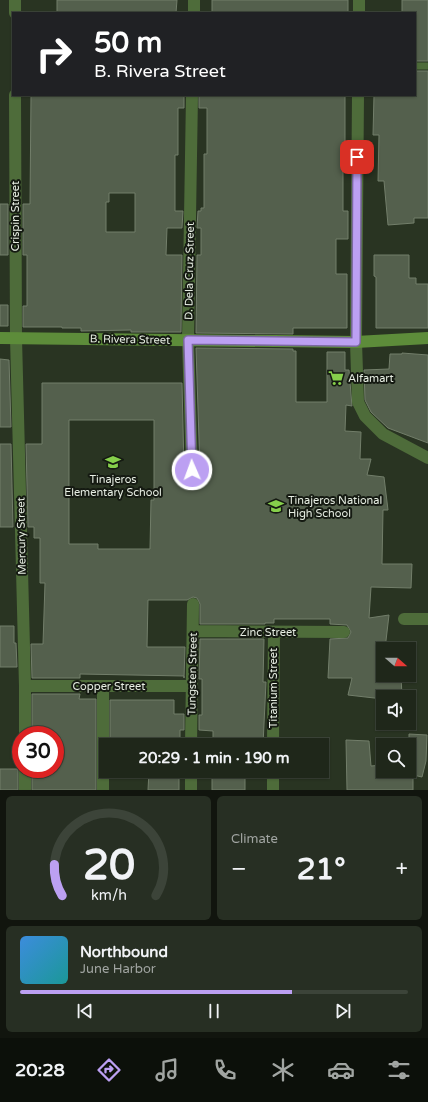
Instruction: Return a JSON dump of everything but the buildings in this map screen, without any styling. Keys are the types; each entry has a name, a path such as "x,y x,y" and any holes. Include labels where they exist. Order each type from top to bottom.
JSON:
{"street":[{"path":"15,0 15,12"},
{"path":"194,0 194,12"},
{"path":"359,0 359,12"},
{"name":"Crispin Street","path":"15,96 16,338"},
{"name":"D. Dela Cruz Street","path":"192,96 188,340 192,470"},
{"path":"358,96 356,342 358,402 365,416 383,434 428,458"},
{"name":"B. Rivera Street","path":"0,338 356,342 428,338"},
{"name":"Mercury Street","path":"16,338 25,726"},
{"name":"Tungsten Street","path":"191,738 193,604"},
{"path":"404,619 428,619"},
{"name":"Zinc Street","path":"193,631 344,632"},
{"name":"Titanium Street","path":"274,632 274,738"},
{"name":"Copper Street","path":"25,686 192,686"},
{"path":"103,686 103,790"},
{"path":"24,790 25,778"},
{"path":"191,778 191,790"},
{"path":"273,778 273,790"}],"lane":[{"path":"416,66 428,66"}],"place":[{"name":"Alfamart","path":"336,378"},
{"name":"Tinajeros Elementary School","path":"113,462"},
{"name":"Tinajeros National High School","path":"276,506"}],"route":[{"path":"192,470 188,340 356,342 357,157"}]}
